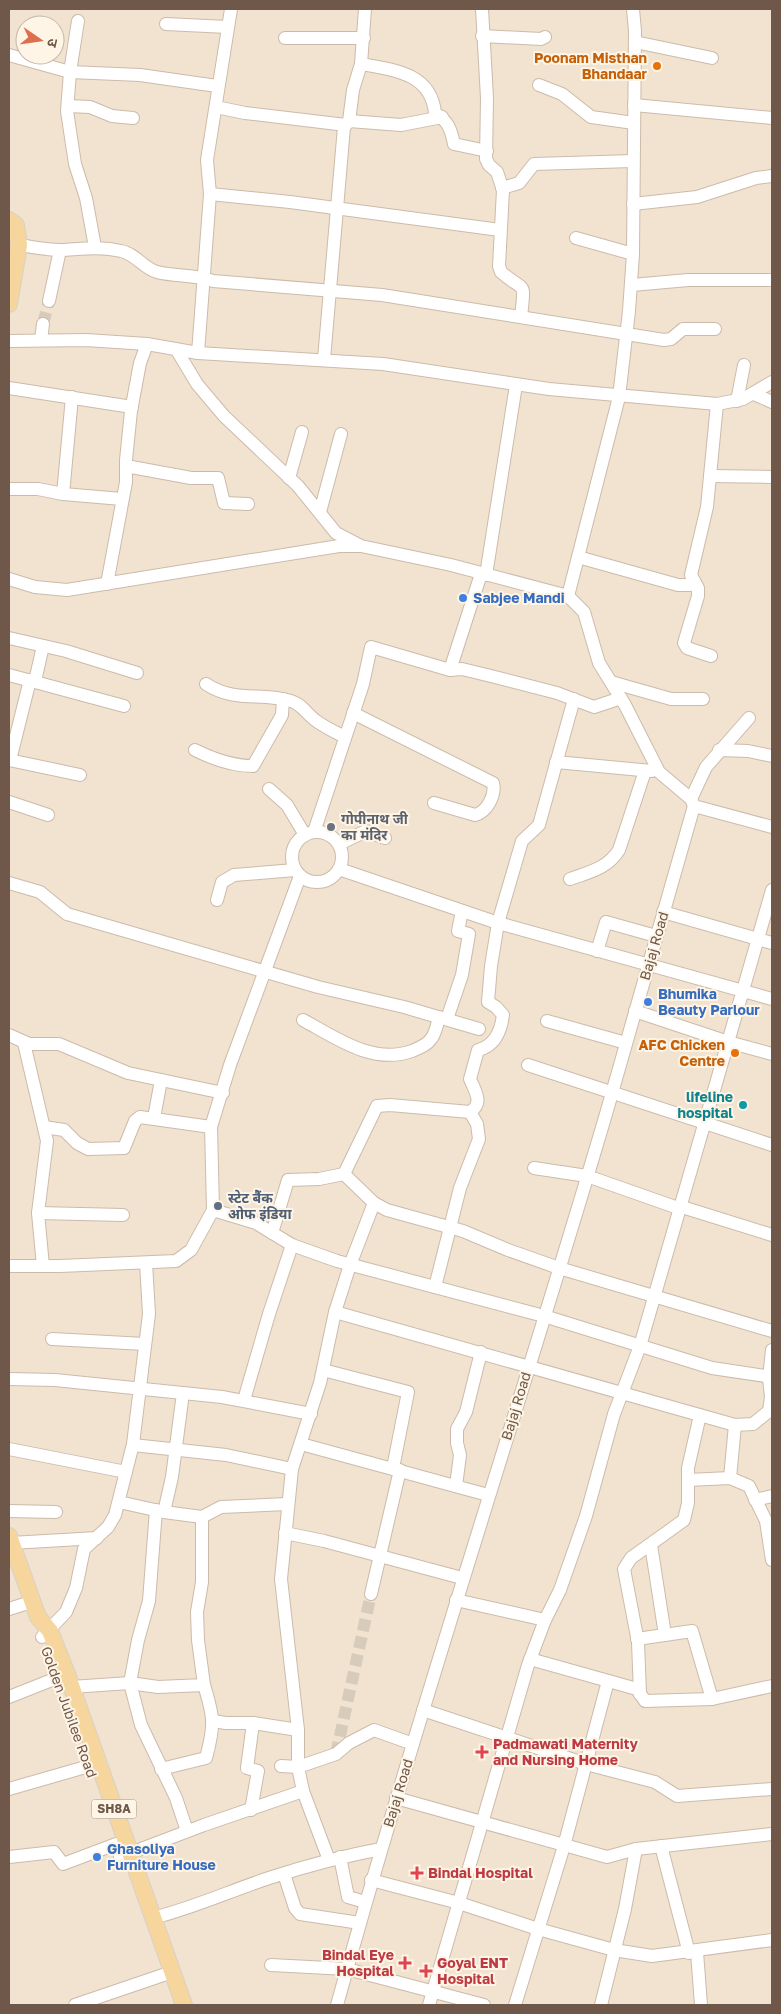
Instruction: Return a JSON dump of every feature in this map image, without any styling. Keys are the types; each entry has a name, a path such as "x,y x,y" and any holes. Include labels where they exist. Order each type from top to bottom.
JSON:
{"main road":[{"path":"9,220 16,225 19,245 9,304"},
{"name":"SH8A","path":"10,1540 34,1610 46,1634 64,1682 121,1851 153,1918 167,1974 184,2005"},
{"name":"Golden Jubilee Road","path":"64,1682 89,1766 167,1974 174,2005"}],"street":[{"path":"198,353 210,194 207,160 216,107 217,86 231,9"},
{"path":"324,359 337,209 347,123 361,64 365,9"},
{"path":"482,9 482,36 487,98 487,162 498,172 502,188 501,272 522,285 524,290 521,316"},
{"path":"568,596 619,397 632,285 635,42 633,9"},
{"path":"78,21 70,72 68,106 73,156 86,198 95,247"},
{"path":"166,24 227,27"},
{"path":"482,36 541,39 545,37"},
{"path":"285,38 364,38"},
{"path":"635,42 712,58"},
{"path":"9,56 70,72 140,75 217,86"},
{"path":"361,64 396,70 413,76 426,88 434,103 436,113 452,129 454,144 487,151"},
{"path":"539,85 562,94 591,117 634,123"},
{"path":"634,104 772,118"},
{"path":"68,106 90,107 112,116 133,118"},
{"path":"216,107 245,114 347,123 401,125 442,117"},
{"path":"502,188 520,183 534,164 633,161"},
{"path":"633,204 697,197 756,178 772,176"},
{"path":"210,194 500,230"},
{"path":"576,238 633,254"},
{"path":"19,245 60,250 95,247 130,253 150,270 204,277 213,281 330,290 456,305 668,340 683,329 715,329"},
{"path":"49,300 60,250"},
{"path":"632,285 688,280 772,280"},
{"path":"41,340 43,324"},
{"path":"9,341 86,340 148,344 198,353 383,364 619,397 717,404 737,401 754,394 772,382"},
{"path":"107,584 126,482 132,407 140,363 148,344"},
{"path":"176,349 197,384 224,416 289,478 336,533 361,546"},
{"path":"737,401 744,364"},
{"path":"450,670 484,574 516,384"},
{"path":"9,388 132,407"},
{"path":"754,394 772,402"},
{"path":"63,494 72,397"},
{"path":"578,557 678,585 690,585 707,507 717,404"},
{"path":"289,478 302,432"},
{"path":"320,512 341,434"},
{"path":"126,466 191,478 218,478 224,503 248,504"},
{"path":"710,476 772,477"},
{"path":"9,489 38,489 63,494 122,499"},
{"path":"9,580 35,587 67,590 259,557 339,546 361,546 484,574 568,596 584,612 599,663 621,698 659,772 693,803 772,827"},
{"path":"692,580 699,591 685,646 711,656"},
{"path":"9,638 137,673"},
{"path":"43,646 9,760 80,775"},
{"path":"310,834 353,713 371,647 450,670 462,669 574,699 594,707 621,698"},
{"path":"9,675 124,706"},
{"path":"611,682 671,698 703,699"},
{"path":"206,684 219,693 244,698 270,696 294,701 316,720 345,737"},
{"path":"195,750 212,758 241,766 253,766 282,715 283,699"},
{"path":"470,1112 478,1102 478,1096 470,1079 478,1050 489,1047 502,1026 503,1015 496,1006 488,1002 491,966 498,923 522,841 539,825 574,699"},
{"path":"353,713 493,783 492,795 481,814 434,803"},
{"name":"Bajaj Road","path":"337,2005 422,1710 612,1093 701,774 719,750 749,718"},
{"path":"719,750 748,751 772,756"},
{"path":"556,762 659,772"},
{"path":"570,880 602,868 613,859 619,850 645,770"},
{"path":"269,789 287,805 310,834"},
{"path":"9,802 48,815"},
{"path":"339,844 366,831 385,838"},
{"path":"9,1266 176,1261 191,1250 213,1210 211,1127 223,1093 230,1064 267,971 298,873 292,853 295,845 310,834 325,833 339,844 342,859 340,869 330,879 315,883 298,873 234,875 222,882 217,900"},
{"path":"340,869 498,923 772,999"},
{"path":"9,883 40,892 67,914 267,971 318,988 443,1018 479,1029"},
{"path":"429,2005 484,1822 530,1659 544,1620 564,1581 622,1394 640,1346 706,1124 772,890"},
{"path":"303,1020 350,1045 370,1052 392,1056 403,1054 426,1044 443,1018 462,975 469,934 458,931 462,911"},
{"path":"663,912 772,943"},
{"path":"597,951 606,922 656,936"},
{"path":"635,1011 728,1042 772,1054"},
{"path":"547,1021 626,1043"},
{"path":"9,1035 24,1043 59,1044 128,1073 223,1093"},
{"path":"24,1043 48,1141 38,1213 43,1266"},
{"path":"528,1065 772,1145"},
{"path":"154,1118 161,1080"},
{"path":"344,1174 377,1106 390,1105 470,1112"},
{"path":"435,1288 460,1188 479,1138 477,1124 470,1112"},
{"path":"44,1127 64,1130 77,1143 88,1149 115,1150 124,1148 127,1144 138,1118 154,1118 211,1127"},
{"path":"534,1168 587,1176 681,1208 772,1235"},
{"path":"344,1174 374,1204 388,1210 451,1228 558,1268 772,1331"},
{"path":"272,1233 288,1180 344,1174"},
{"path":"366,1902 348,1897 334,1858 303,1791 298,1767 298,1730 282,1603 281,1579 292,1469 311,1414 323,1370 335,1312 350,1265 374,1204"},
{"path":"213,1210 256,1222 292,1245 350,1265 544,1316 712,1368 770,1378"},
{"path":"38,1213 123,1215"},
{"path":"244,1400 269,1314 292,1245"},
{"path":"46,1634 66,1612 76,1588 84,1550 108,1527 116,1515 133,1444 149,1314 146,1263"},
{"path":"335,1312 735,1425 753,1424 769,1411 772,1350"},
{"path":"52,1339 145,1344"},
{"path":"456,1486 460,1456 456,1443 457,1429 466,1412 480,1352"},
{"path":"323,1370 408,1392 396,1469 371,1594"},
{"path":"9,1379 55,1380 244,1400 311,1414"},
{"path":"182,1393 172,1477 160,1511 149,1601 138,1640 130,1682 141,1725 176,1798 187,1831"},
{"path":"640,1694 637,1639 624,1569 631,1558 684,1520 690,1457 700,1415"},
{"path":"730,1478 735,1425"},
{"path":"133,1444 226,1455 292,1469"},
{"path":"301,1444 488,1495"},
{"path":"9,1449 126,1472"},
{"path":"688,1480 730,1478 749,1486 766,1521 772,1560"},
{"path":"755,1500 772,1496"},
{"path":"119,1502 160,1511 202,1517 221,1508 287,1504"},
{"path":"9,1511 56,1512"},
{"path":"161,1769 206,1758 213,1734 213,1721 204,1686 198,1622 202,1582 202,1517"},
{"path":"285,1533 462,1578"},
{"path":"10,1540 97,1538"},
{"path":"651,1545 665,1635"},
{"path":"456,1600 544,1620"},
{"path":"9,1609 34,1610"},
{"path":"637,1639 692,1631 712,1699"},
{"path":"530,1659 637,1690 645,1701 712,1699 772,1686"},
{"path":"514,2005 564,1846 608,1681"},
{"path":"9,1697 64,1682 130,1682 158,1687 204,1686"},
{"path":"422,1710 586,1764 655,1782 677,1796 772,1789"},
{"path":"213,1721 226,1723 253,1722 298,1730"},
{"path":"251,1810 258,1771 247,1768 253,1722"},
{"path":"281,1766 298,1767 336,1754 349,1743 374,1730 412,1744"},
{"path":"9,1789 89,1766"},
{"path":"9,1857 54,1852 63,1864 121,1851 251,1810 303,1791"},
{"path":"396,1798 607,1857 636,1848 772,1834"},
{"path":"661,1846 693,1952 701,2005"},
{"path":"601,2005 636,1848"},
{"path":"153,1918 182,1910 334,1858 381,1849"},
{"path":"284,1874 295,1908 300,1914 360,1923"},
{"path":"372,1880 459,1903 538,1929 614,1950 652,1956 772,1940"},
{"path":"271,1966 347,1969 484,2005"},
{"path":"75,2005 167,1974"}],"shaded area":[{"path":"9,9 772,9 772,2005 9,2005"}],"tunnel":[{"path":"43,324 49,301"},
{"path":"336,1754 371,1594"}],"place":[{"name":"Poonam Misthan Bhandaar","path":"657,66"},
{"name":"Sabjee Mandi","path":"463,598"},
{"name":"गोपीनाथ जी का मंदिर","path":"331,827"},
{"name":"Bhumika Beauty Parlour","path":"648,1002"},
{"name":"AFC Chicken Centre","path":"735,1053"},
{"name":"lifeline hospital","path":"743,1105"},
{"name":"स्टेट बेैंक ओफ इंडिया","path":"218,1206"},
{"name":"Padmawati Maternity and Nursing Home","path":"482,1752"},
{"name":"Ghasoliya Furniture House","path":"97,1857"},
{"name":"Bindal Hospital","path":"417,1873"},
{"name":"Bindal Eye Hospital","path":"405,1963"},
{"name":"Goyal ENT Hospital","path":"426,1971"}]}
